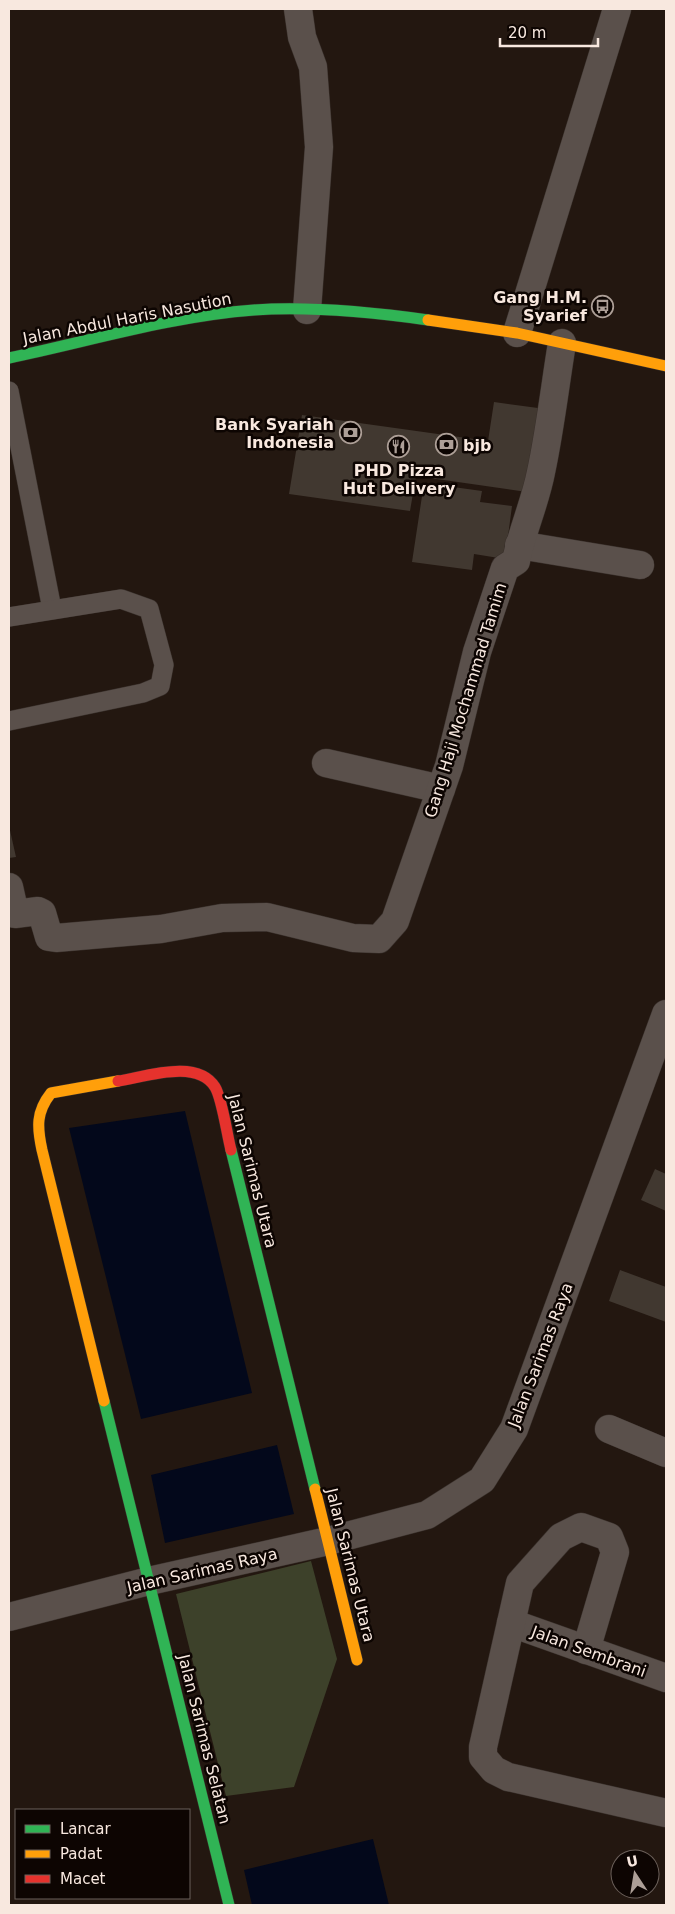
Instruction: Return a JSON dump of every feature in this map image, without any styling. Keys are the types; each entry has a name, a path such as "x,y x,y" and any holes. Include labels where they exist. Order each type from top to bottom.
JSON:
{"main road":[{"name":"Jalan Abdul Haris Nasution","path":"9,358 198,317 255,310 307,310 365,311 517,333 666,366"},
{"name":"Jalan Sarimas Utara","path":"149,1581 37,1119 41,1106 51,1094 182,1070 201,1073 215,1087 358,1660"},
{"name":"Jalan Sarimas Selatan","path":"149,1581 229,1905"}],"street":[{"path":"298,9 302,37 313,67 319,147 307,310"},
{"path":"517,333 617,9"},
{"name":"Gang Haji Mochammad Tamim","path":"9,887 15,914 38,911 42,913 49,936 56,938 161,929 222,918 267,917 353,938 379,939 395,921 449,766 477,652 505,568 516,562 519,545 532,511 541,472 562,343"},
{"path":"519,545 640,565"},
{"path":"326,762 441,789"},
{"name":"Jalan Sarimas Raya","path":"9,1617 149,1581 328,1541 427,1514 482,1480 514,1430 666,1014"},
{"path":"609,1429 666,1452"},
{"path":"586,1650 614,1552 609,1537 581,1527 561,1537 520,1583 483,1746 483,1757 494,1770 508,1777 666,1813"},
{"name":"Jalan Sembrani","path":"511,1623 666,1678"}],"lane":[{"path":"9,391 52,610"},
{"path":"9,617 121,599 148,609 164,665 160,686 143,693 9,721"}],"green space":[{"path":"311,1561 337,1659 294,1787 226,1796 176,1594"}],"water":[{"path":"185,1111 252,1393 141,1419 69,1128"},
{"path":"277,1445 294,1514 165,1543 151,1475"},
{"path":"373,1839 389,1905 252,1905 244,1870"}],"building":[{"path":"494,402 538,408 527,492 416,476 410,511 289,494 302,415 488,441"},
{"path":"424,483 482,491 480,502 512,506 505,559 474,554 472,570 412,562"},
{"path":"9,826 16,857 9,858"},
{"path":"655,1169 666,1174 666,1211 641,1200"},
{"path":"620,1270 666,1287 666,1322 609,1301"}],"traffic: fast":[{"path":"9,358 162,323 254,310 341,310 428,320"},
{"path":"231,1150 315,1489"},
{"path":"104,1401 229,1905"}],"traffic: slow":[{"path":"428,320 517,333 666,366"},
{"path":"104,1401 42,1150 39,1120 40,1113 51,1093 118,1081"},
{"path":"315,1489 357,1660"}],"traffic: jam":[{"path":"118,1081 156,1073 184,1071 196,1073 207,1078 218,1092 231,1150"}],"place":[{"name":"Gang H.M. Syarief","path":"603,306"},
{"name":"Bank Syariah Indonesia","path":"350,433"},
{"name":"bjb","path":"447,445"},
{"name":"PHD Pizza Hut Delivery","path":"399,446"}]}
